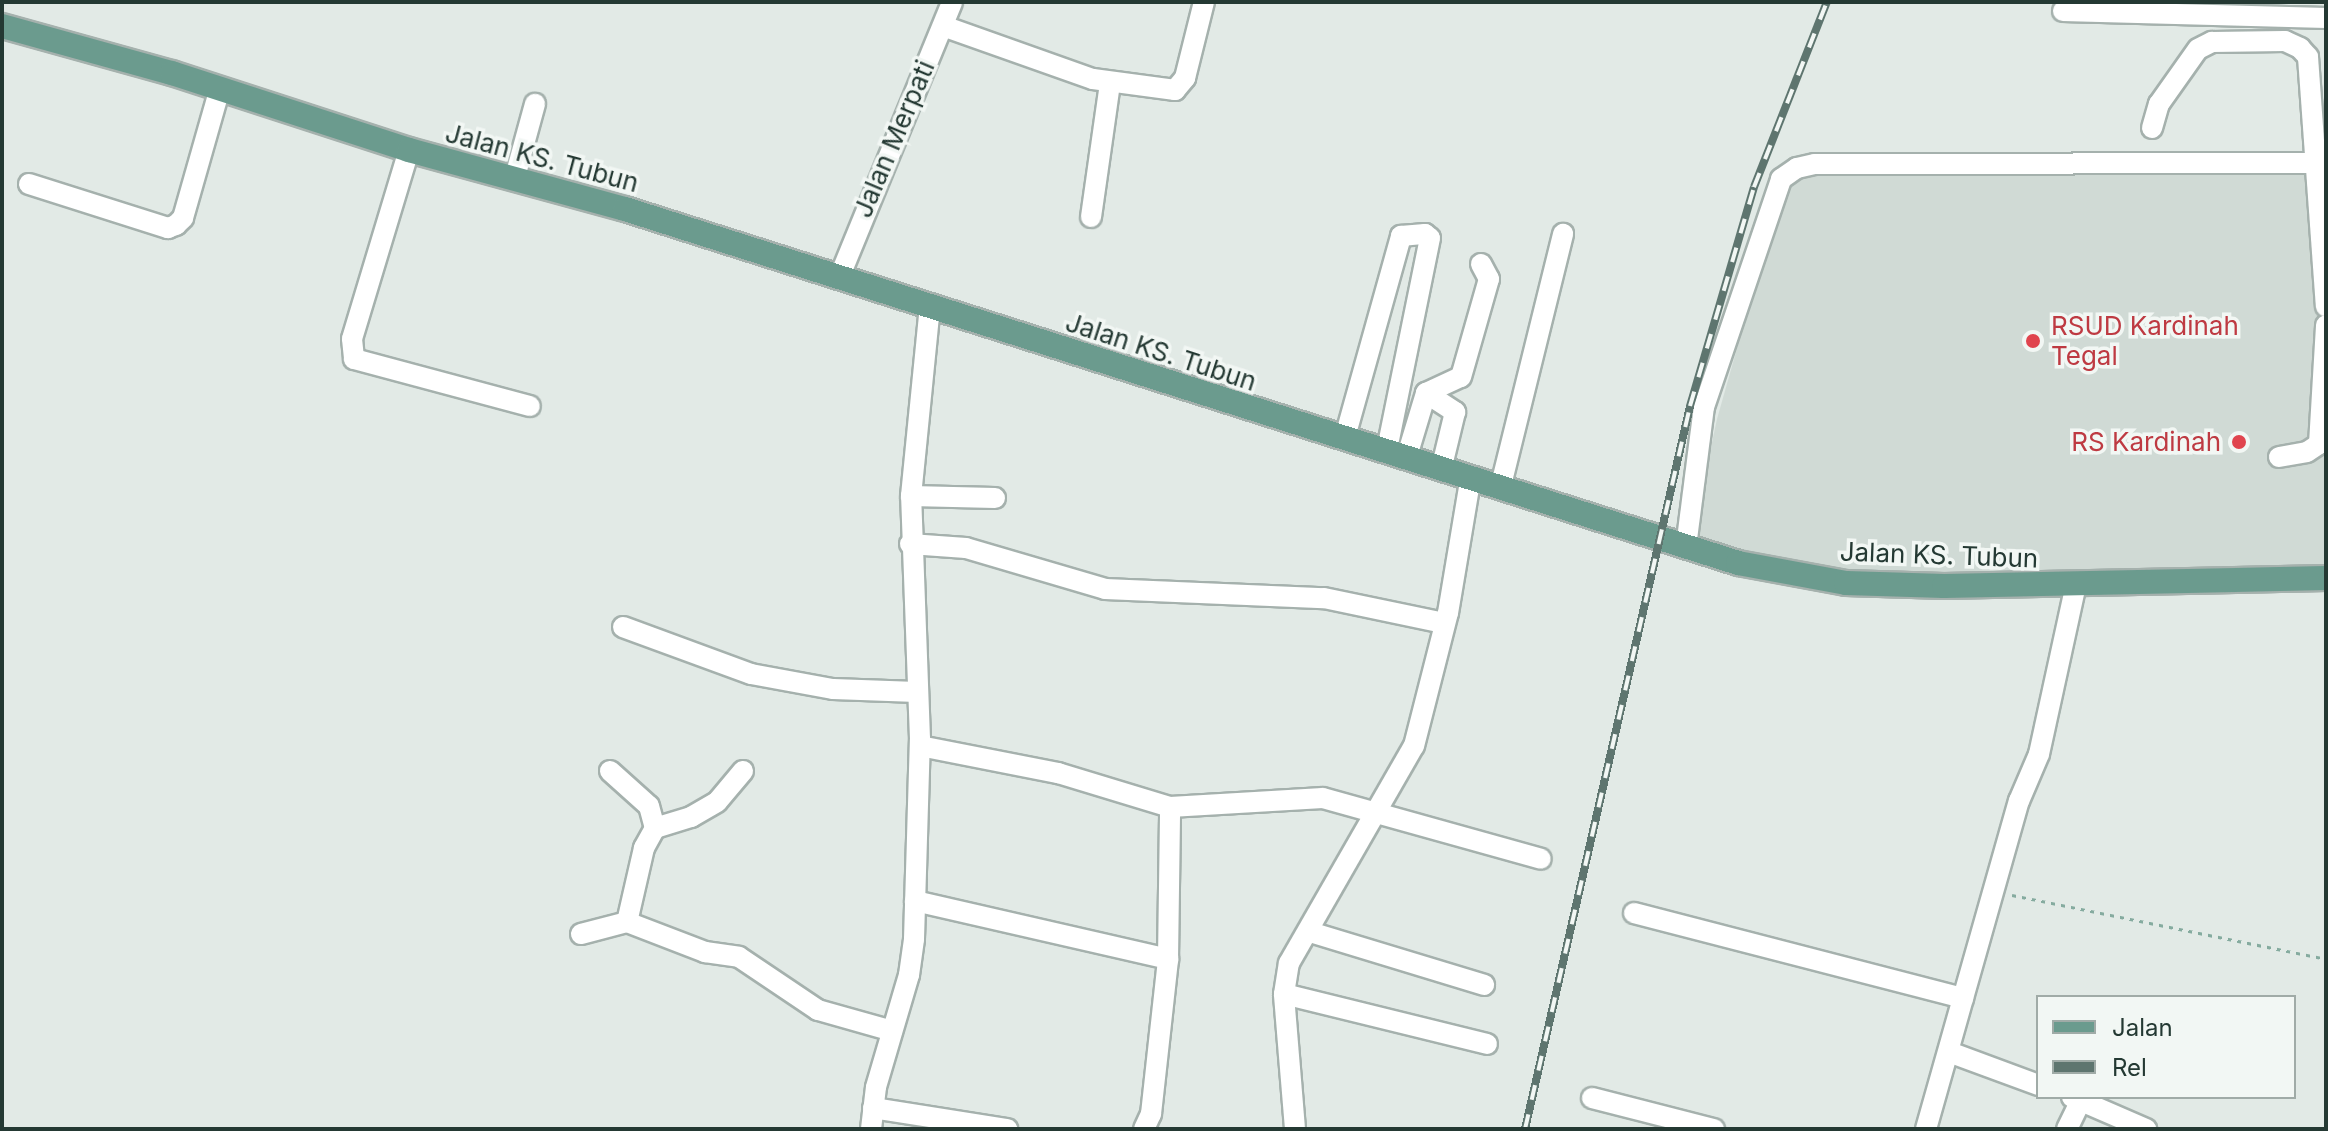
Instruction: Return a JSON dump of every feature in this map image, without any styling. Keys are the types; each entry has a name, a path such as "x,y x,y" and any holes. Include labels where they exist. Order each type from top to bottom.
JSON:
{"main road":[{"name":"Jalan KS. Tubun","path":"2,26 220,88 409,150 515,177 1397,453 1470,481 1738,563 1846,583 2076,585 2326,578"}],"street":[{"name":"Jalan Merpati","path":"839,278 952,2"},
{"path":"943,26 1110,83 1179,88 1204,2"},
{"path":"2063,11 2326,18"},
{"path":"2152,128 2159,104 2198,49 2212,42 2285,41 2308,57 2321,163 2326,306"},
{"path":"1091,217 1110,83"},
{"path":"29,184 168,228 176,225 183,218 220,88"},
{"path":"515,177 535,104"},
{"path":"409,150 352,339 354,359 530,406"},
{"path":"1686,547 1704,407 1784,176 1815,164 2321,163"},
{"path":"1345,437 1401,236 1425,234 1430,238 1397,453"},
{"path":"1500,489 1563,234"},
{"path":"1397,453 1426,393 1461,377 1489,279 1481,264"},
{"path":"871,1129 873,1108 892,1031 909,975 915,901 920,746 910,544 911,496 930,306"},
{"path":"2279,457 2307,452 2319,444 2326,325"},
{"path":"1426,393 1455,412 1441,470"},
{"path":"1295,1129 1284,994 1289,963 1310,932 1414,746 1444,623 1470,481"},
{"path":"911,496 995,498"},
{"path":"910,544 966,548 1105,589 1324,598 1444,623"},
{"path":"1926,1129 2019,801 2039,754 2076,585"},
{"path":"623,627 751,674 833,689 917,692"},
{"path":"920,746 1058,773 1170,807 1323,798 1373,815 1541,859"},
{"path":"610,771 649,806 655,828 644,848 627,922"},
{"path":"655,828 691,817 717,802 743,771"},
{"path":"1144,1129 1151,1114 1168,959 1170,807"},
{"path":"915,901 1168,959"},
{"path":"1634,913 1963,998"},
{"path":"581,934 627,922 705,952 739,957 818,1010 892,1031"},
{"path":"1310,932 1484,985"},
{"path":"1284,994 1487,1044"},
{"path":"1949,1052 2036,1084"},
{"path":"1592,1098 1714,1129"},
{"path":"2067,1129 2076,1099 2146,1129"},
{"path":"873,1108 1007,1129"}],"path":[{"path":"1994,891 2326,959"}],"shaded area":[{"name":"RSUD Kardinah Tegal","path":"1816,164 2326,166 2326,580 1861,581 1689,550 1717,419 1786,176"}],"railway":[{"path":"1525,1129 1690,406 1754,187 1827,2"}],"place":[{"name":"RSUD Kardinah Tegal","path":"2033,341"},
{"name":"RS Kardinah","path":"2239,442"}]}
